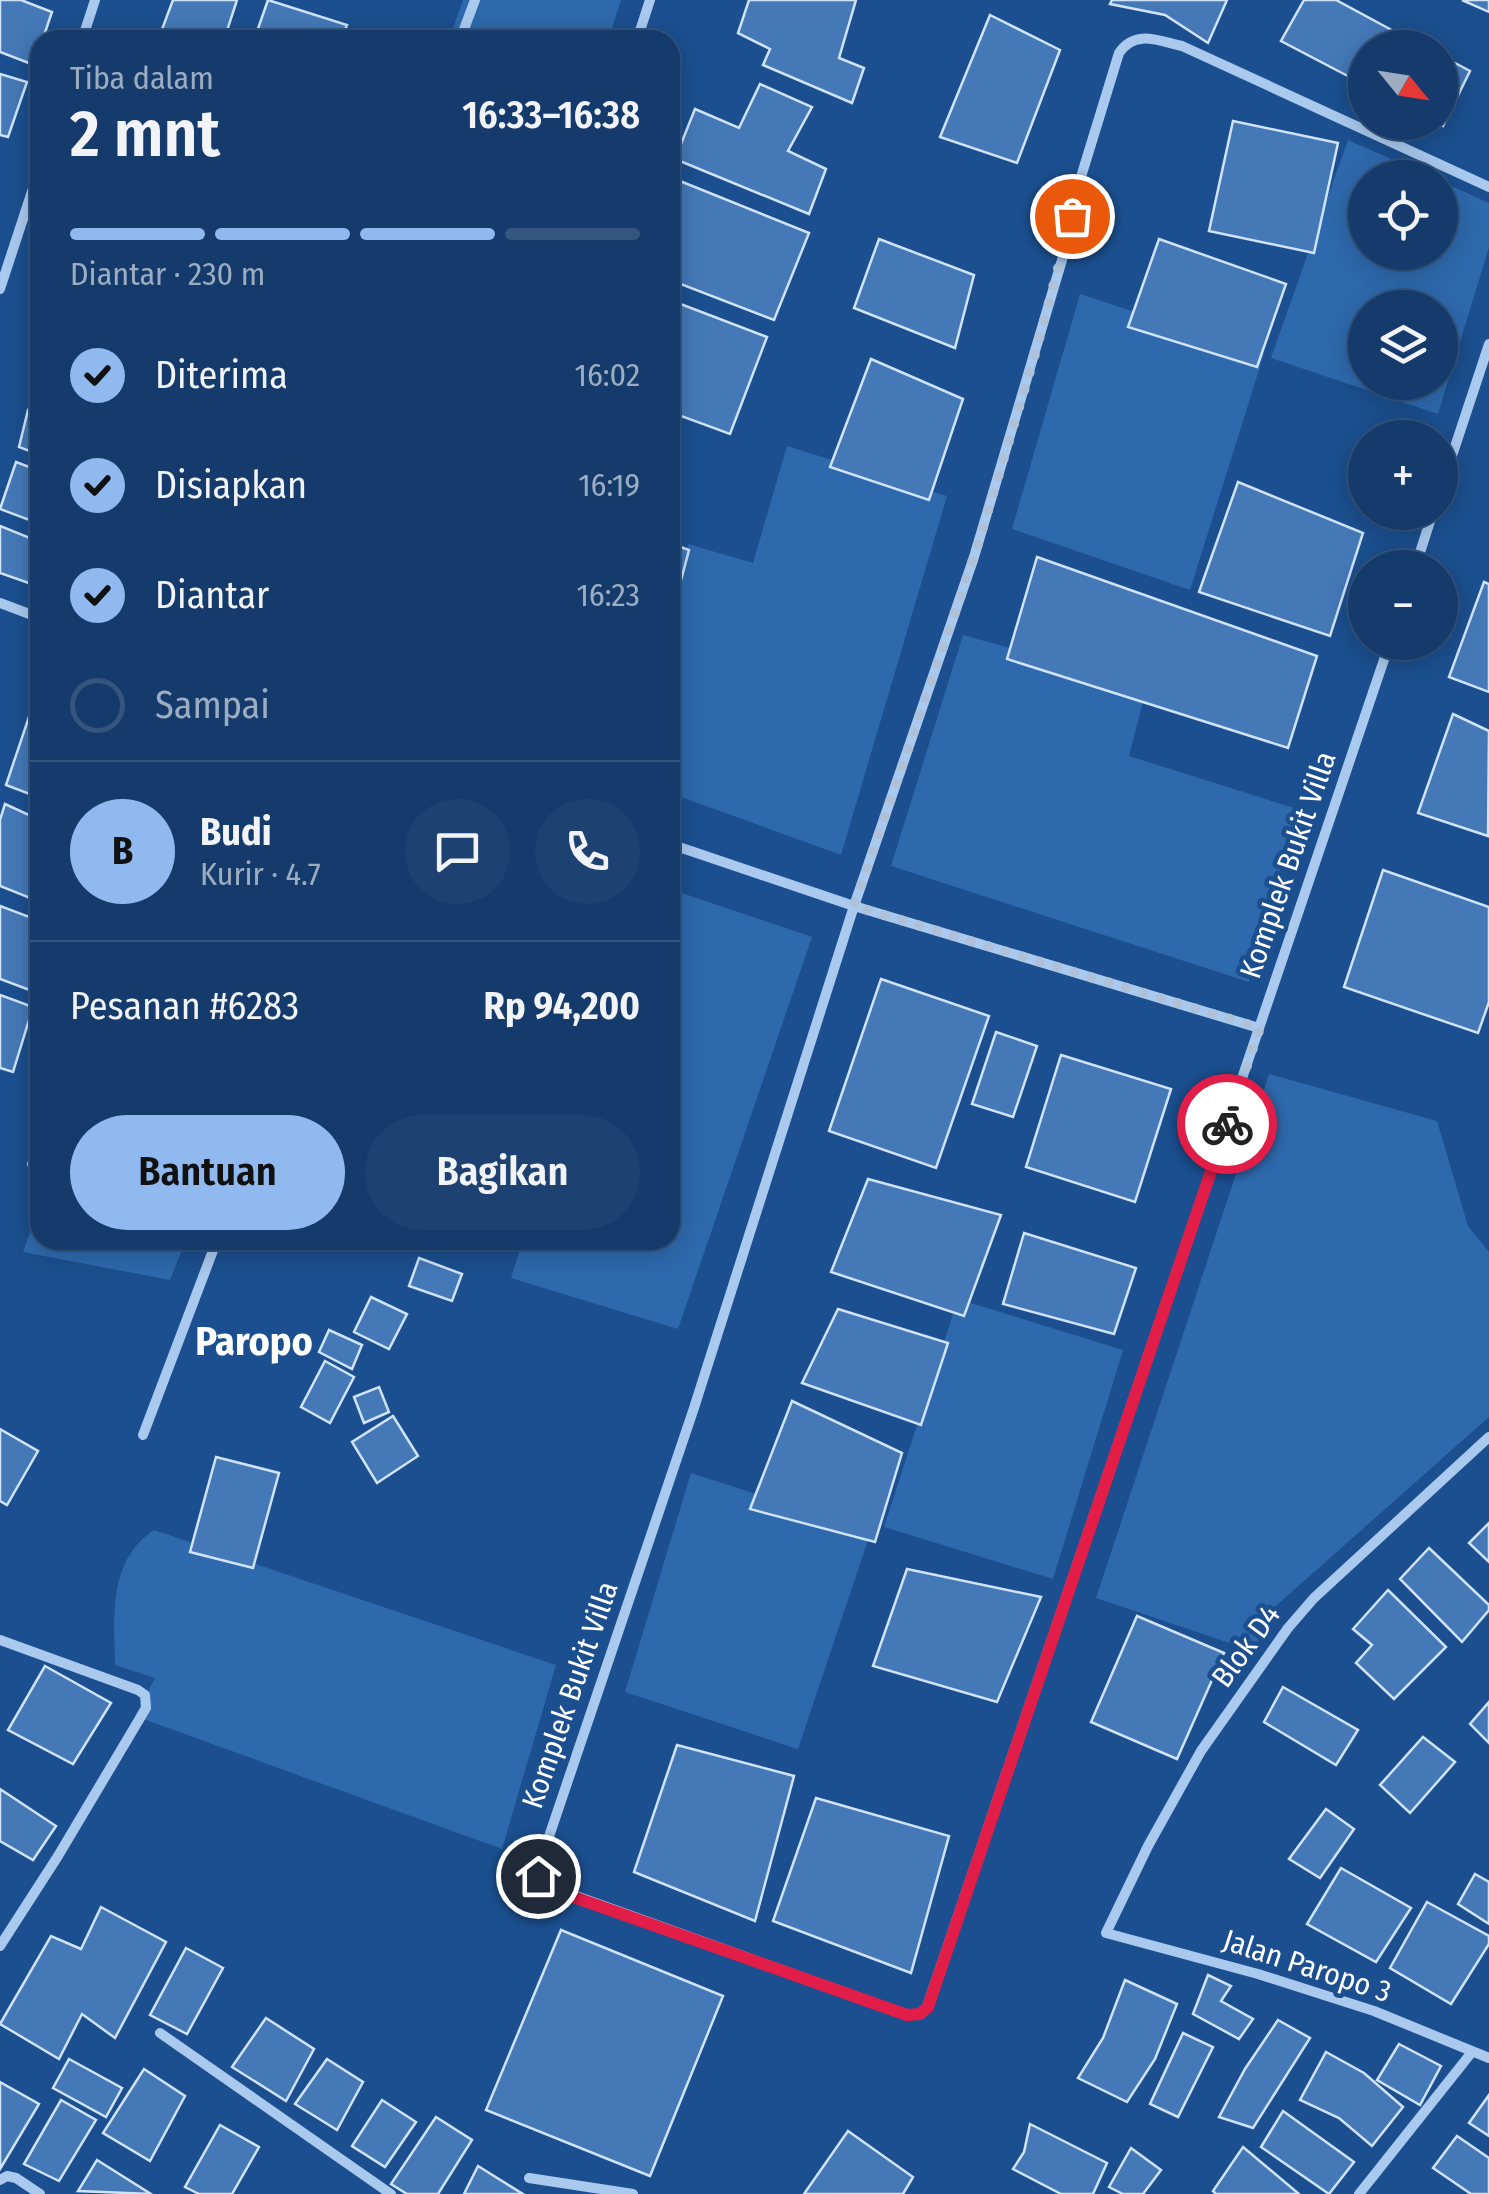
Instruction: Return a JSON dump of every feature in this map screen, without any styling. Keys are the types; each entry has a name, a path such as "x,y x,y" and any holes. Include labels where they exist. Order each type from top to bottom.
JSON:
{"street":[{"path":"85,30 95,0"},
{"path":"464,30 475,0"},
{"path":"640,30 650,0"},
{"name":"Komplek Bukit Villa","path":"1384,660 928,2007 920,2014 907,2015 540,1883 539,1866 694,1408 854,906 974,557 1119,52 1125,44 1142,37 1182,46 1489,187"},
{"path":"0,289 30,198"},
{"path":"1458,438 1489,344"},
{"path":"0,603 30,614"},
{"path":"680,847 854,906 1260,1028"},
{"path":"142,1434 213,1250"},
{"name":"Blok D4","path":"1106,1933 1148,1846 1201,1751 1288,1628 1314,1598 1489,1436"},
{"path":"0,1640 138,1690 145,1695 146,1702 58,1856 0,1946"},
{"name":"Jalan Paropo 3","path":"1106,1933 1358,2006 1489,2058"},
{"path":"160,2034 391,2194"},
{"path":"1359,2194 1472,2052"},
{"path":"0,2180 7,2176 16,2178 40,2194"},
{"path":"529,2178 633,2194"}],"shaded area":[{"path":"463,0 621,0 611,30 452,30"},
{"path":"1348,140 1393,160 1348,160 1348,270 1458,270 1458,189 1489,203 1489,247 1458,349 1458,290 1348,290 1348,384 1271,358"},
{"path":"1080,294 1264,354 1190,590 1012,529"},
{"path":"1396,400 1442,400 1438,414"},
{"path":"787,446 947,496 841,855 680,797 680,576 688,544 753,563"},
{"path":"963,635 1147,686 1129,756 1297,809 1249,982 891,866"},
{"path":"680,892 812,937 678,1329 511,1278 520,1250 680,1250"},
{"path":"1269,1074 1437,1121 1468,1226 1489,1252 1489,1417 1277,1605 1253,1651 1096,1598"},
{"path":"30,1232 30,1250 182,1250 170,1280 23,1252"},
{"path":"958,1299 1123,1350 1053,1579 884,1527"},
{"path":"691,1473 871,1531 798,1749 625,1692"},
{"path":"154,1530 556,1665 502,1849 135,1716 155,1678 115,1665 115,1609 128,1557"}],"building":[{"path":"0,0 21,0 52,12 46,30 30,30 30,63 0,52"},
{"path":"173,0 237,0 227,30 162,30"},
{"path":"268,0 347,25 345,30 258,30"},
{"path":"749,0 856,0 839,58 864,68 852,103 763,65 770,49 738,33"},
{"path":"1112,0 1227,0 1208,43 1165,15 1110,4"},
{"path":"1304,0 1336,0 1392,30 1348,30 1348,76 1281,41"},
{"path":"1462,0 1489,0 1489,12"},
{"path":"990,15 1060,50 1017,163 940,137"},
{"path":"1458,65 1470,71 1458,95"},
{"path":"0,74 27,82 8,137 0,135"},
{"path":"760,84 812,107 788,151 826,169 809,214 680,161 680,146 695,109 739,128"},
{"path":"1233,121 1338,143 1314,253 1209,231"},
{"path":"680,181 809,233 774,320 680,284"},
{"path":"879,239 974,275 955,348 854,308"},
{"path":"1159,239 1286,284 1257,367 1128,327"},
{"path":"680,304 767,337 730,434 680,416"},
{"path":"871,359 963,399 929,500 830,467"},
{"path":"28,410 30,451 19,447"},
{"path":"16,462 30,467 30,520 0,509"},
{"path":"1238,482 1363,533 1358,550 1348,550 1348,580 1330,636 1199,592"},
{"path":"0,526 30,538 30,584 0,573"},
{"path":"680,547 689,550 680,584"},
{"path":"1037,557 1317,656 1288,748 1007,659"},
{"path":"1484,582 1489,584 1489,692 1449,677"},
{"path":"30,714 30,794 6,785"},
{"path":"1453,714 1489,731 1488,836 1418,813"},
{"path":"5,804 30,815 30,898 0,886 0,820"},
{"path":"1383,870 1489,907 1489,1002 1478,1033 1344,987"},
{"path":"0,906 30,917 30,990 0,979"},
{"path":"881,979 989,1016 936,1168 829,1131"},
{"path":"0,995 30,1006 30,1017 13,1072 0,1068"},
{"path":"996,1032 1037,1046 1013,1117 972,1104"},
{"path":"1061,1055 1171,1089 1135,1202 1026,1167"},
{"path":"868,1179 1001,1215 964,1316 831,1272"},
{"path":"1024,1233 1136,1268 1114,1334 1003,1304"},
{"path":"419,1258 462,1274 452,1301 409,1286"},
{"path":"371,1297 407,1314 389,1349 354,1332"},
{"path":"838,1309 948,1343 921,1425 802,1383"},
{"path":"329,1330 362,1345 352,1369 319,1352"},
{"path":"325,1361 354,1377 330,1423 301,1407"},
{"path":"379,1387 389,1412 364,1423 354,1397"},
{"path":"792,1401 902,1453 875,1542 750,1509"},
{"path":"393,1416 418,1456 377,1483 352,1442"},
{"path":"0,1429 38,1451 7,1505 0,1501"},
{"path":"216,1457 279,1473 253,1568 190,1552"},
{"path":"1489,1523 1489,1562 1469,1543"},
{"path":"1429,1548 1489,1605 1462,1642 1400,1579"},
{"path":"907,1569 1041,1597 997,1702 873,1666"},
{"path":"1388,1590 1446,1647 1394,1699 1356,1663 1372,1645 1353,1629"},
{"path":"1137,1616 1224,1653 1177,1759 1091,1722"},
{"path":"45,1666 111,1703 73,1764 8,1730"},
{"path":"1283,1687 1358,1730 1336,1765 1264,1722"},
{"path":"1489,1702 1489,1743 1470,1724"},
{"path":"1423,1737 1455,1762 1410,1813 1380,1785"},
{"path":"677,1745 794,1776 755,1921 634,1872"},
{"path":"0,1789 56,1826 33,1860 0,1841"},
{"path":"816,1798 949,1836 911,1973 773,1921"},
{"path":"1326,1809 1354,1829 1320,1878 1289,1859"},
{"path":"1341,1868 1411,1908 1376,1962 1307,1924"},
{"path":"1475,1874 1489,1882 1489,1924 1458,1904"},
{"path":"1427,1902 1489,1936 1489,1944 1451,2004 1390,1968"},
{"path":"101,1907 166,1942 115,2038 82,2014 59,2059 0,2024 51,1936 81,1949"},
{"path":"561,1930 723,1996 650,2176 486,2110"},
{"path":"186,1948 223,1968 187,2034 150,2015"},
{"path":"1208,1975 1231,1986 1221,2001 1253,2019 1239,2039 1193,2014"},
{"path":"1125,1980 1177,2004 1155,2059 1127,2102 1078,2078 1103,2038"},
{"path":"266,2018 314,2049 286,2101 232,2067"},
{"path":"1278,2020 1310,2038 1253,2128 1219,2117 1245,2069"},
{"path":"1183,2033 1213,2047 1178,2117 1150,2104"},
{"path":"1399,2044 1441,2066 1420,2105 1377,2080"},
{"path":"1326,2052 1364,2073 1403,2107 1372,2146 1339,2118 1300,2100"},
{"path":"69,2059 122,2088 106,2117 53,2088"},
{"path":"327,2059 363,2082 337,2130 295,2104"},
{"path":"144,2069 185,2096 150,2161 103,2133"},
{"path":"0,2082 39,2104 0,2169"},
{"path":"1489,2095 1489,2136 1469,2123"},
{"path":"61,2100 96,2120 59,2181 24,2164"},
{"path":"382,2100 416,2122 385,2167 352,2146"},
{"path":"1283,2111 1354,2162 1329,2194 1261,2147"},
{"path":"436,2117 472,2140 438,2194 407,2194 391,2184"},
{"path":"1030,2124 1107,2163 1093,2194 1061,2194 1013,2169 1024,2152"},
{"path":"220,2125 259,2147 232,2194 199,2194 185,2187"},
{"path":"848,2131 913,2177 903,2194 804,2194"},
{"path":"1457,2136 1489,2158 1489,2194 1471,2194 1433,2168"},
{"path":"1243,2147 1299,2194 1216,2194 1213,2191"},
{"path":"1131,2148 1161,2170 1143,2194 1123,2194 1109,2187"},
{"path":"97,2160 151,2194 78,2191"},
{"path":"478,2166 523,2194 464,2194"}],"way so far":[{"path":"1072,216 974,557 854,906 1260,1028 1227,1124"}],"district":[{"name":"Paropo","path":"254,1342"}],"route":[{"path":"538,1876 548,1888 907,2015 920,2014 928,2007 1227,1124"}]}
